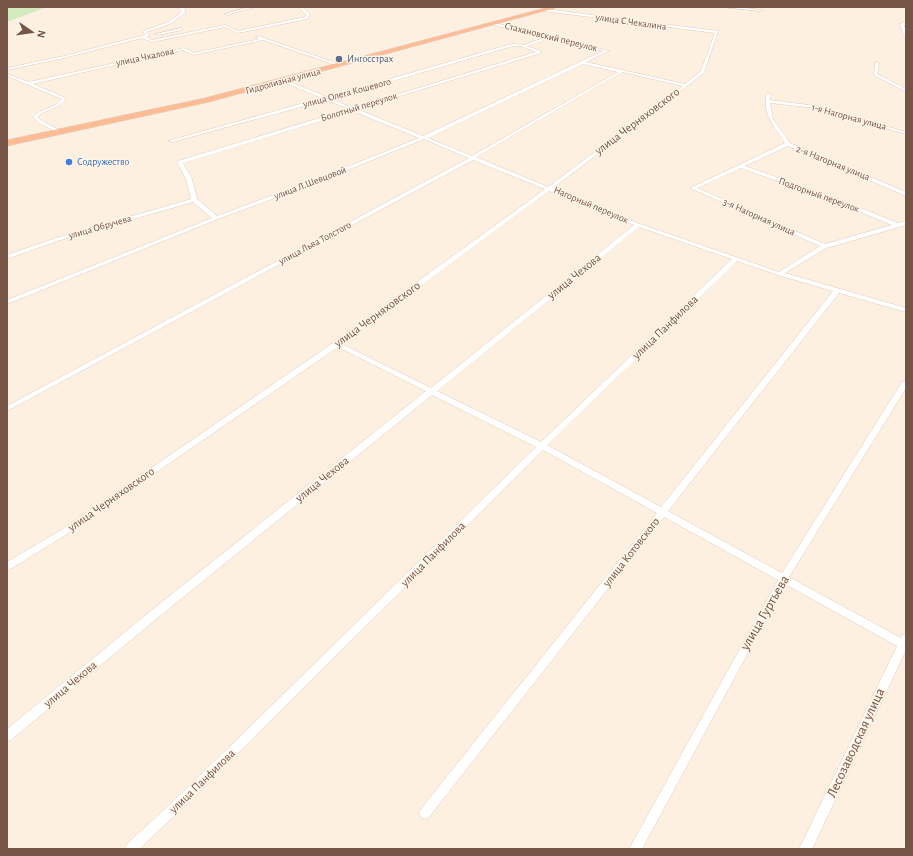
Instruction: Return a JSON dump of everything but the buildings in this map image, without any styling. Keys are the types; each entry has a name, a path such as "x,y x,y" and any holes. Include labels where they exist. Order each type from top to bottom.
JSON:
{"highway":[{"name":"Гидролизная улица","path":"7,142 159,112 340,66 556,7"}],"street":[{"path":"148,36 144,32 169,23 184,11 180,7"},
{"path":"227,14 253,7"},
{"name":"улица Чкалова","path":"142,38 152,41 225,26 238,32 252,33 307,18 308,14 300,7"},
{"path":"722,7 762,10"},
{"name":"улица С.Чекалина","path":"545,10 717,32"},
{"name":"Стахановский переулок","path":"496,24 606,51"},
{"path":"904,24 906,36"},
{"name":"улица Чкалова","path":"7,69 181,29"},
{"name":"улица Черняховского","path":"7,567 61,534 337,344 550,188 703,72 717,32"},
{"name":"улица Чкалова","path":"252,33 262,39 340,66"},
{"path":"524,46 551,37"},
{"name":"улица Чкалова","path":"28,84 162,53 184,49 193,54 262,39"},
{"name":"улица Олега Кошевого","path":"170,141 326,99 513,45 524,46"},
{"name":"Болотный переулок","path":"194,200 189,179 180,162 540,51 524,46"},
{"name":"улица Л.Шевцовой","path":"7,302 216,218 316,181 423,138 606,51"},
{"path":"582,63 686,85"},
{"path":"877,63 875,74 906,91"},
{"name":"улица Льва Толстого","path":"7,409 472,158 620,72"},
{"path":"7,75 64,98 62,103 39,113 34,117 42,124 52,126 59,132"},
{"name":"Нагорный переулок","path":"284,80 326,99 550,188 638,225 780,274 906,310"},
{"name":"2-я Нагорная улица","path":"769,94 768,101 771,119 788,144 906,194"},
{"name":"1-я Нагорная улица","path":"768,101 816,107 906,133"},
{"path":"741,166 788,144"},
{"name":"3-я Нагорная улица","path":"741,166 693,188 824,246"},
{"name":"Подгорный переулок","path":"741,166 836,200 897,225"},
{"path":"194,200 216,218"},
{"name":"улица Обручева","path":"7,257 55,240 194,200"},
{"path":"780,274 824,246 906,223"},
{"name":"улица Чехова","path":"7,736 157,612 638,225"},
{"name":"улица Панфилова","path":"130,849 185,798 542,446 736,259"},
{"name":"улица Котовского","path":"425,813 837,290"},
{"path":"337,344 542,446 905,643"},
{"name":"улица Гуртьева","path":"634,849 784,578 906,382"},
{"name":"Лесозаводская улица","path":"805,849 905,643"}],"green space":[{"path":"7,7 47,7 7,22"}],"place":[{"name":"Ингосстрах","path":"339,59"},
{"name":"Содружество","path":"69,162"}]}
